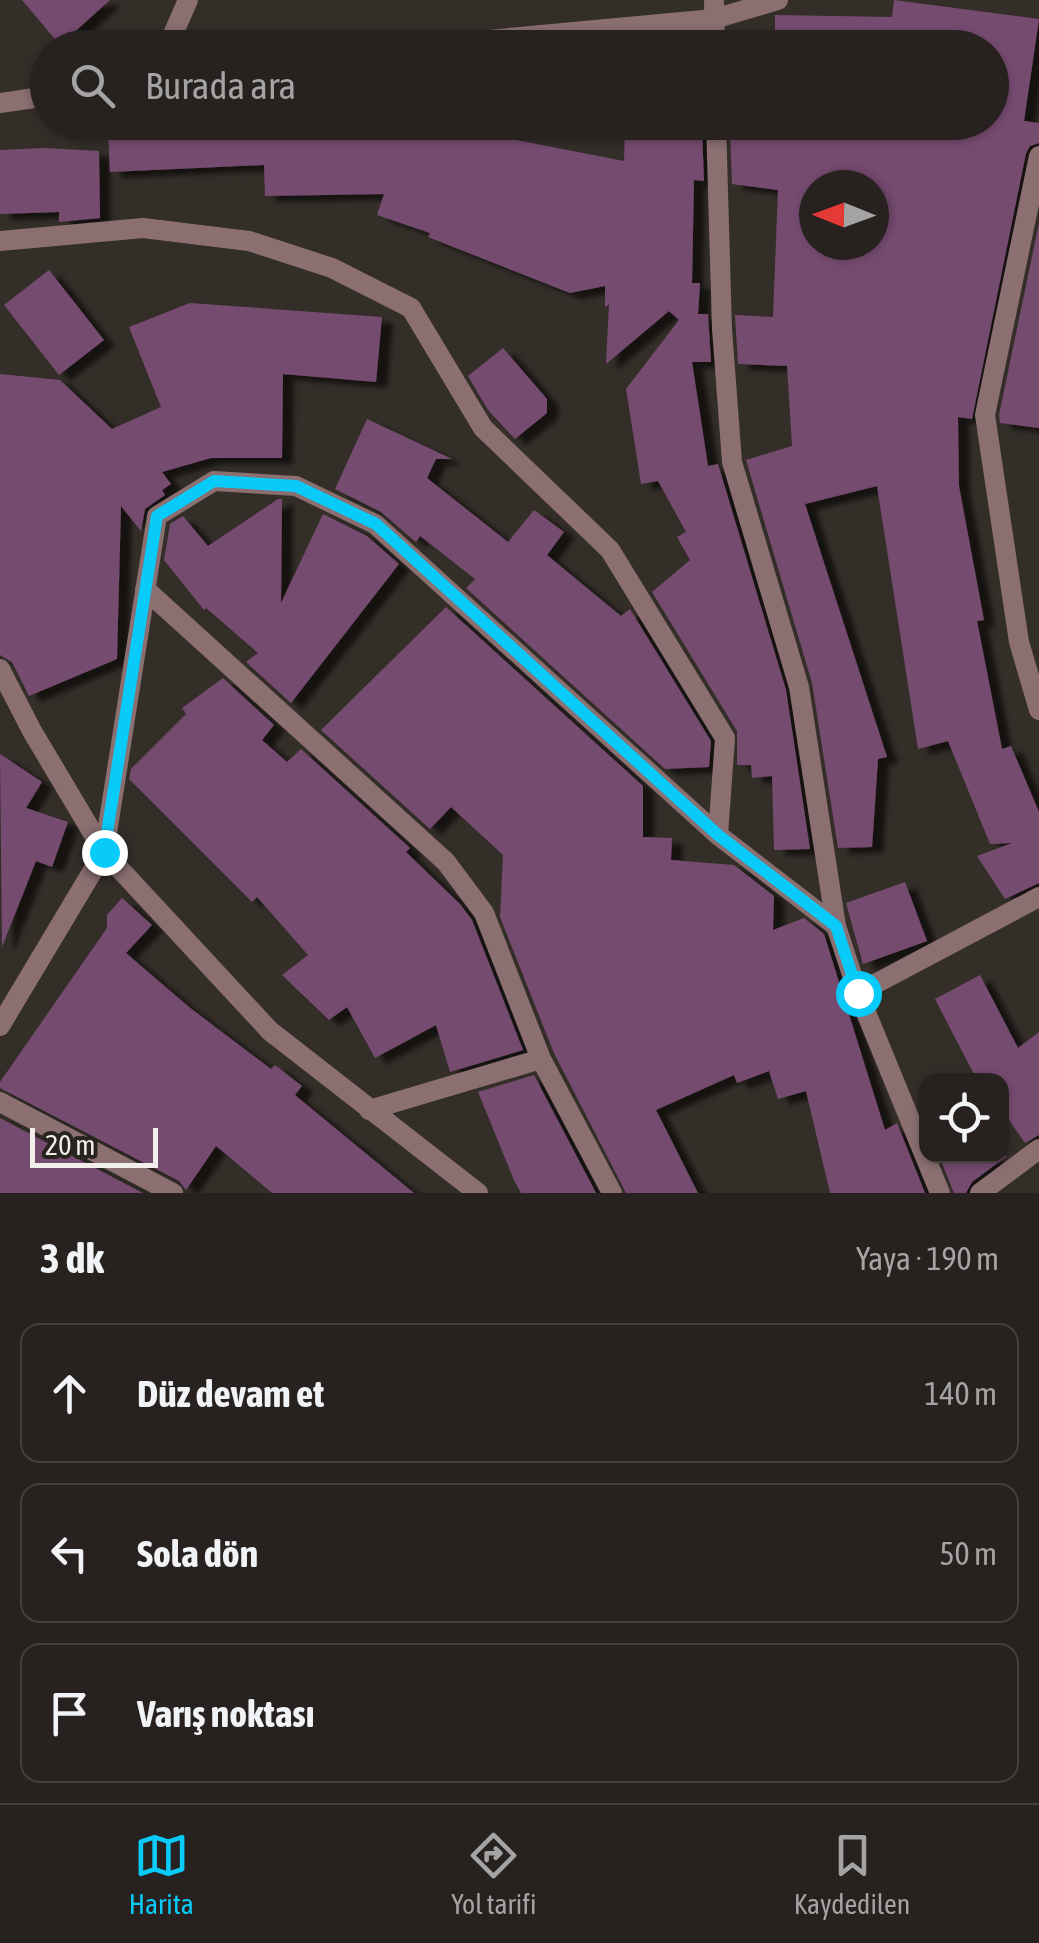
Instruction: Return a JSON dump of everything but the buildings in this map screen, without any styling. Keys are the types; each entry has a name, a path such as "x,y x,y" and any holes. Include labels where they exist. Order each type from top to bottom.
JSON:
{"street":[{"path":"175,30 188,0"},
{"path":"546,30 778,0"},
{"path":"0,103 30,99"},
{"path":"717,140 722,329 732,462 799,686 836,926 858,993 940,1193"},
{"path":"1039,156 985,415 1019,642 1039,710"},
{"path":"0,241 143,228 249,241 332,268 411,308 484,428 610,550 724,738 718,835"},
{"path":"0,1026 104,852 157,516 214,481 296,486 376,524 718,835 836,926"},
{"path":"146,589 446,862 484,912 541,1059 612,1193"},
{"path":"0,669 104,852 270,1031 478,1193"},
{"path":"858,993 1039,897"},
{"path":"369,1110 541,1059"},
{"path":"0,1102 173,1193"},
{"path":"980,1193 1039,1149"}],"route":[{"path":"104,852 157,516 214,481 296,486 376,524 718,835 836,926 858,993"}]}
